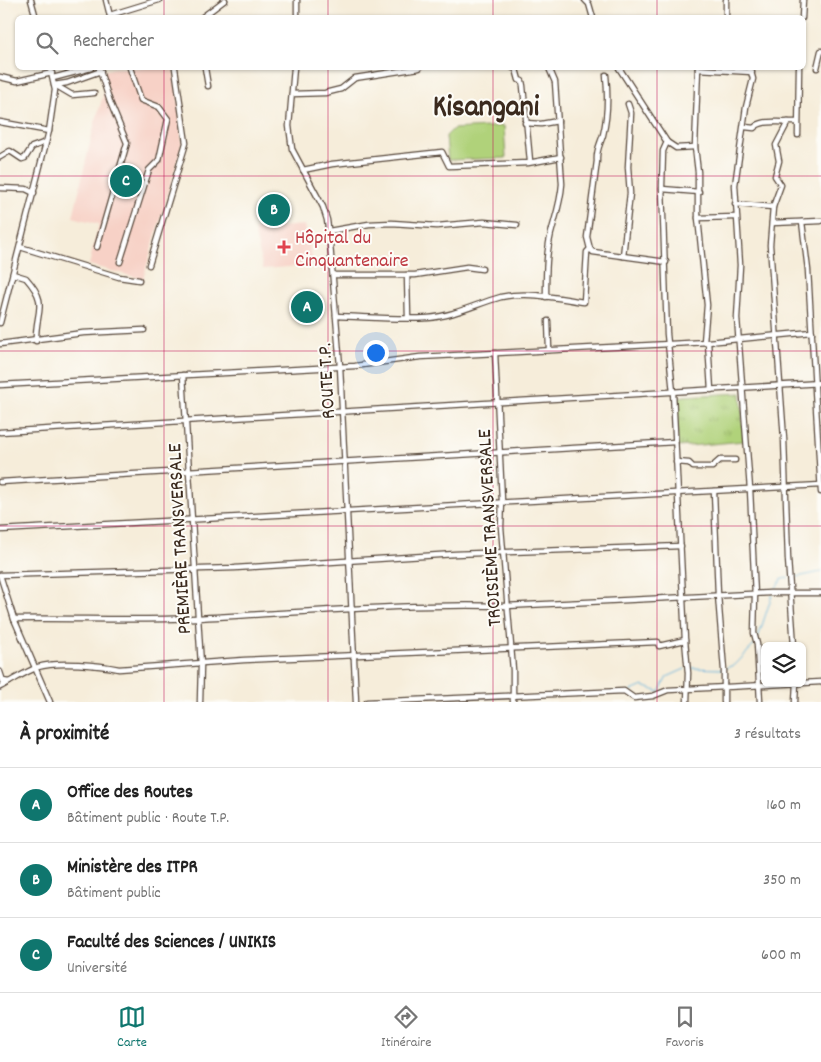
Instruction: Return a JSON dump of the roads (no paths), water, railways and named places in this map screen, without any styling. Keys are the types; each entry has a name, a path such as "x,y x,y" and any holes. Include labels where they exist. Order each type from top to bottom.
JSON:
{"street":[{"path":"31,0 35,15"},
{"path":"106,0 110,15"},
{"path":"113,15 159,0"},
{"path":"205,15 225,0"},
{"path":"297,0 297,15"},
{"path":"584,0 589,4 592,15"},
{"path":"726,0 726,15"},
{"path":"802,15 803,0"},
{"path":"817,68 821,51"},
{"path":"0,77 17,81 51,73 75,70"},
{"path":"54,85 68,83 98,70"},
{"path":"97,246 127,143 110,102 100,70"},
{"path":"120,262 149,170 159,160 168,119 159,107 141,100 131,70"},
{"path":"149,265 186,143 175,70"},
{"path":"205,70 208,86"},
{"name":"ROUTE T.P.","path":"294,70 290,137 292,149 323,207 329,231 340,366 356,702"},
{"path":"292,94 325,93 341,89 360,77 406,70"},
{"path":"516,70 523,86 530,161"},
{"path":"546,297 546,271 550,240 561,198 555,82 550,70"},
{"path":"620,70 667,142 676,148 695,147"},
{"path":"698,70 695,147 699,192 698,218 706,305 706,342 711,390"},
{"path":"751,70 753,79 746,107 745,126 736,166 735,204 740,265 737,306 738,340 750,489 755,595 754,633 757,641 760,702"},
{"path":"798,134 796,122 799,70"},
{"path":"0,323 49,131 54,102 54,85 51,73"},
{"path":"606,75 607,112 603,136 596,152 597,161 587,237 590,249 593,252 666,262"},
{"path":"54,85 72,95 94,93"},
{"path":"623,256 630,193 628,167 631,113 628,104"},
{"path":"525,123 541,124 558,121"},
{"path":"0,122 49,131"},
{"path":"745,126 754,128 758,124 765,122 796,122"},
{"path":"788,122 776,145 779,161 775,176 781,185 773,207 770,245 780,386 794,642"},
{"path":"0,157 10,151 22,159 26,158 32,147 46,142"},
{"path":"667,142 663,151 662,189 668,344 673,392 685,640 688,666 687,702"},
{"path":"303,170 332,164 442,152 449,166 530,161 560,157"},
{"path":"0,188 26,189 34,193"},
{"path":"662,189 699,192"},
{"path":"735,204 773,207"},
{"path":"698,218 736,217"},
{"path":"772,223 821,221"},
{"path":"329,231 369,224 392,223 438,226 484,222 517,225"},
{"path":"802,222 818,383 817,438 821,492"},
{"path":"20,247 119,277 139,280"},
{"path":"336,316 408,318 446,316 473,305 502,297 546,297 584,302 587,252 590,249"},
{"path":"333,275 407,275 467,267 482,269"},
{"path":"13,274 26,278 42,304 36,326 36,341"},
{"path":"407,275 408,318"},
{"path":"548,321 549,350"},
{"path":"0,344 36,341 83,333 144,330"},
{"path":"0,385 355,366 420,357 738,340 812,332"},
{"name":"TROISIÈME TRANSVERSALE","path":"495,353 502,501 501,526 505,554 506,606 513,702"},
{"name":"PREMIÈRE TRANSVERSALE","path":"183,375 193,568 201,665 200,702"},
{"path":"0,432 818,383"},
{"path":"0,482 675,442"},
{"path":"676,462 689,463 693,467 708,467 718,460 735,460"},
{"path":"0,530 821,485"},
{"path":"714,492 718,596 724,668 724,702"},
{"path":"50,702 2,593 0,575 681,546"},
{"path":"14,619 198,618 469,604 506,606 770,593 778,595 821,593"},
{"path":"0,687 35,669 54,665 100,665 119,669 201,665 244,660 658,642 659,646 685,640"},
{"path":"0,672 4,681 10,682"},
{"path":"806,683 821,682"},
{"path":"367,702 624,691 634,698 654,696 668,690 686,688 760,685"},
{"path":"796,687 796,702"}],"waterway":[{"path":"792,578 821,572"},
{"path":"774,591 782,579 788,578"},
{"path":"758,638 772,595"},
{"path":"726,668 736,664 755,644"},
{"path":"691,668 722,669"},
{"path":"629,694 631,691 643,686 659,692 667,677 685,669"}],"place":[{"name":"Faculté des Sciences / UNIKIS","path":"126,181"},
{"name":"Ministère des ITPR","path":"274,210"},
{"name":"Hôpital du Cinquantenaire","path":"284,247"},
{"name":"Office des Routes","path":"307,307"}],"district":[{"name":"Kisangani","path":"486,105"}]}
